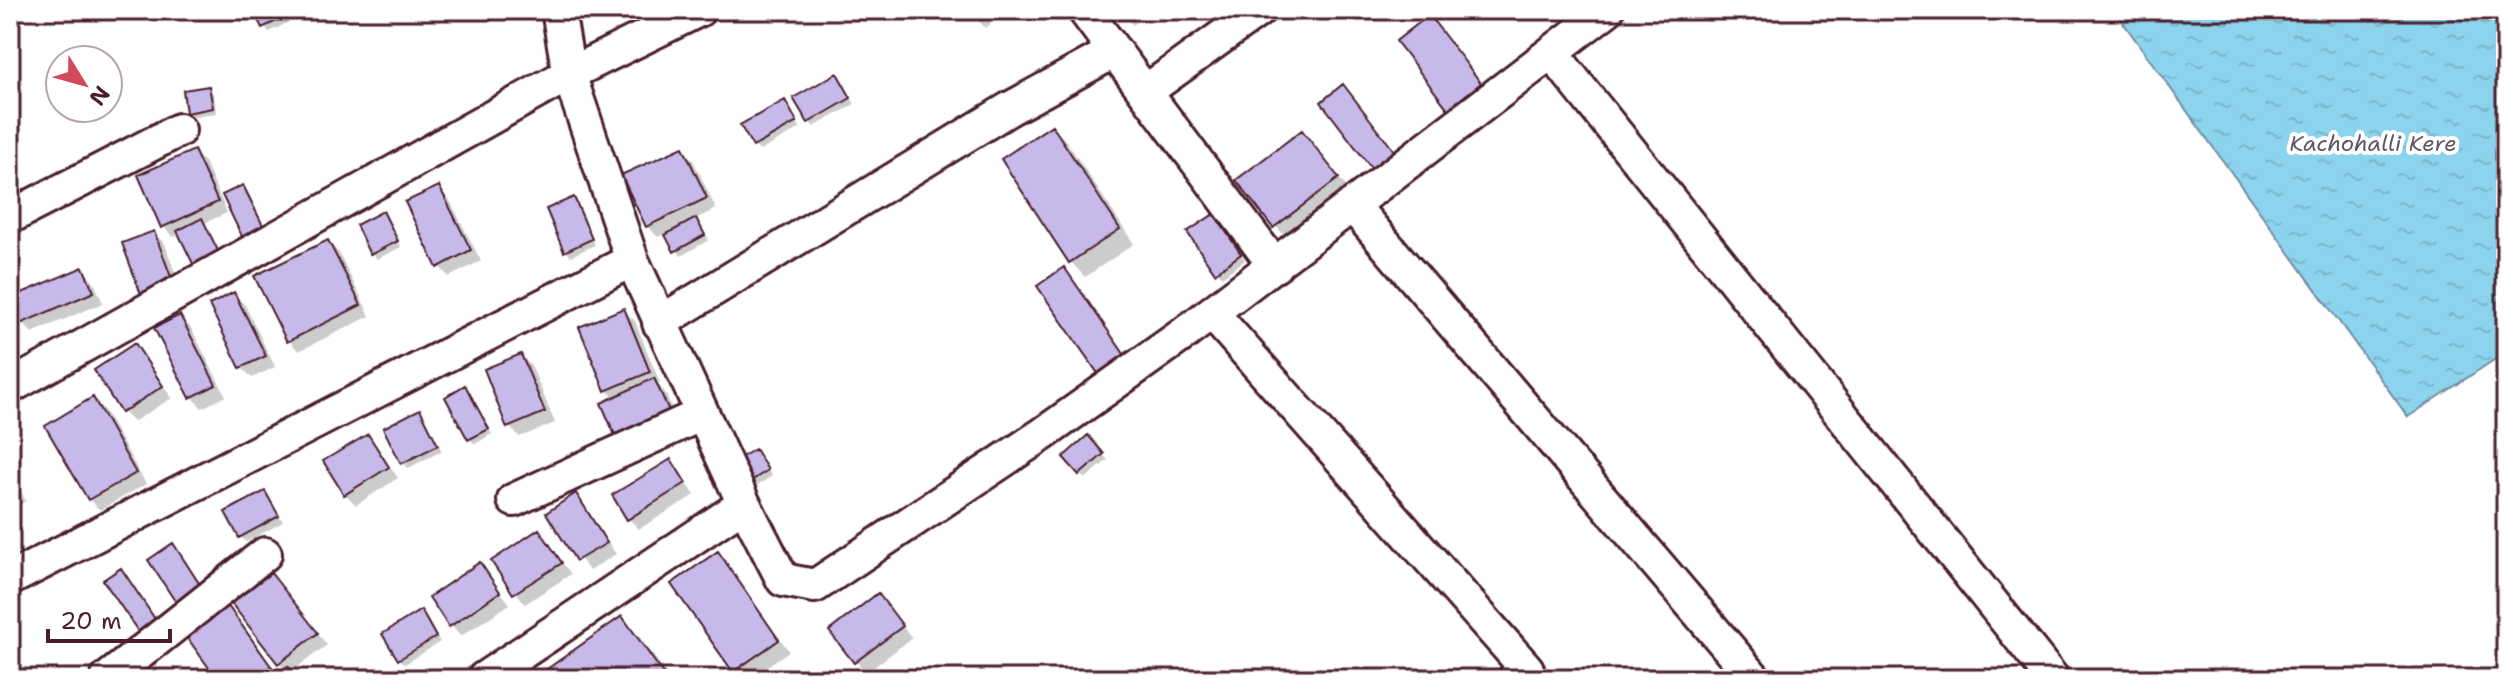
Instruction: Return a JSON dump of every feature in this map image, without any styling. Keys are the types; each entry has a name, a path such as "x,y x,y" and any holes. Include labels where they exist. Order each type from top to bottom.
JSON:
{"street":[{"path":"558,10 569,74 632,260 659,323 783,580 815,586 1043,434 1212,313 1607,10"},
{"path":"10,387 569,74 699,10"},
{"path":"1084,10 1275,266"},
{"path":"1145,92 1259,10"},
{"path":"659,323 1009,109 1115,51"},
{"path":"1552,53 2053,679"},
{"path":"10,217 179,130"},
{"path":"1353,206 1755,679"},
{"path":"10,579 632,260"},
{"path":"1212,313 1525,676"},
{"path":"514,500 702,414"},
{"path":"483,679 744,504"},
{"path":"107,679 265,554"}],"water":[{"name":"Kachohalli Kere","path":"2114,10 2506,10 2506,352 2408,417"}],"building":[{"path":"253,10 284,10 287,16 262,28"},
{"path":"1429,15 1481,83 1448,109 1396,41"},
{"path":"837,73 851,98 808,123 793,98"},
{"path":"1343,84 1395,152 1372,169 1321,102"},
{"path":"209,86 213,108 186,113 183,90"},
{"path":"785,100 797,122 753,147 740,125"},
{"path":"1052,125 1120,229 1069,263 1001,159"},
{"path":"1302,130 1339,178 1273,228 1236,180"},
{"path":"683,147 707,198 646,227 621,175"},
{"path":"194,150 218,202 161,228 138,175"},
{"path":"243,185 268,236 247,247 222,195"},
{"path":"439,186 471,250 437,268 405,202"},
{"path":"574,197 592,239 564,252 546,209"},
{"path":"383,211 398,241 370,255 356,225"},
{"path":"1214,214 1241,254 1215,273 1187,232"},
{"path":"202,218 223,261 198,274 177,231"},
{"path":"696,218 705,235 674,252 665,235"},
{"path":"154,231 174,285 142,297 122,243"},
{"path":"328,240 361,305 287,342 254,276"},
{"path":"83,267 94,292 20,324 10,298"},
{"path":"1064,267 1131,364 1104,382 1037,286"},
{"path":"234,292 266,356 240,368 209,305"},
{"path":"624,308 650,372 605,391 579,327"},
{"path":"180,315 216,385 190,398 154,328"},
{"path":"135,343 163,386 121,413 94,370"},
{"path":"521,354 545,412 507,428 484,369"},
{"path":"654,378 671,415 617,440 601,403"},
{"path":"465,385 489,429 468,440 445,397"},
{"path":"93,397 136,473 88,500 45,426"},
{"path":"420,409 438,445 401,464 383,428"},
{"path":"368,434 389,467 344,495 323,461"},
{"path":"1088,435 1104,454 1079,475 1063,457"},
{"path":"755,449 768,470 743,486 730,464"},
{"path":"671,459 686,483 627,520 612,495"},
{"path":"265,491 279,516 239,538 225,512"},
{"path":"576,493 607,543 576,561 546,513"},
{"path":"539,529 562,563 513,594 491,561"},
{"path":"173,543 204,591 179,607 148,560"},
{"path":"718,551 779,640 733,672 671,584"},
{"path":"480,562 500,592 449,627 429,597"},
{"path":"121,568 159,625 142,637 103,580"},
{"path":"271,573 318,633 278,664 231,603"},
{"path":"878,593 903,626 854,663 829,631"},
{"path":"228,606 273,669 259,679 217,679 186,636"},
{"path":"421,610 436,637 398,660 382,634"},
{"path":"622,616 667,679 533,679"},
{"path":"288,666 296,679 267,679"}]}
